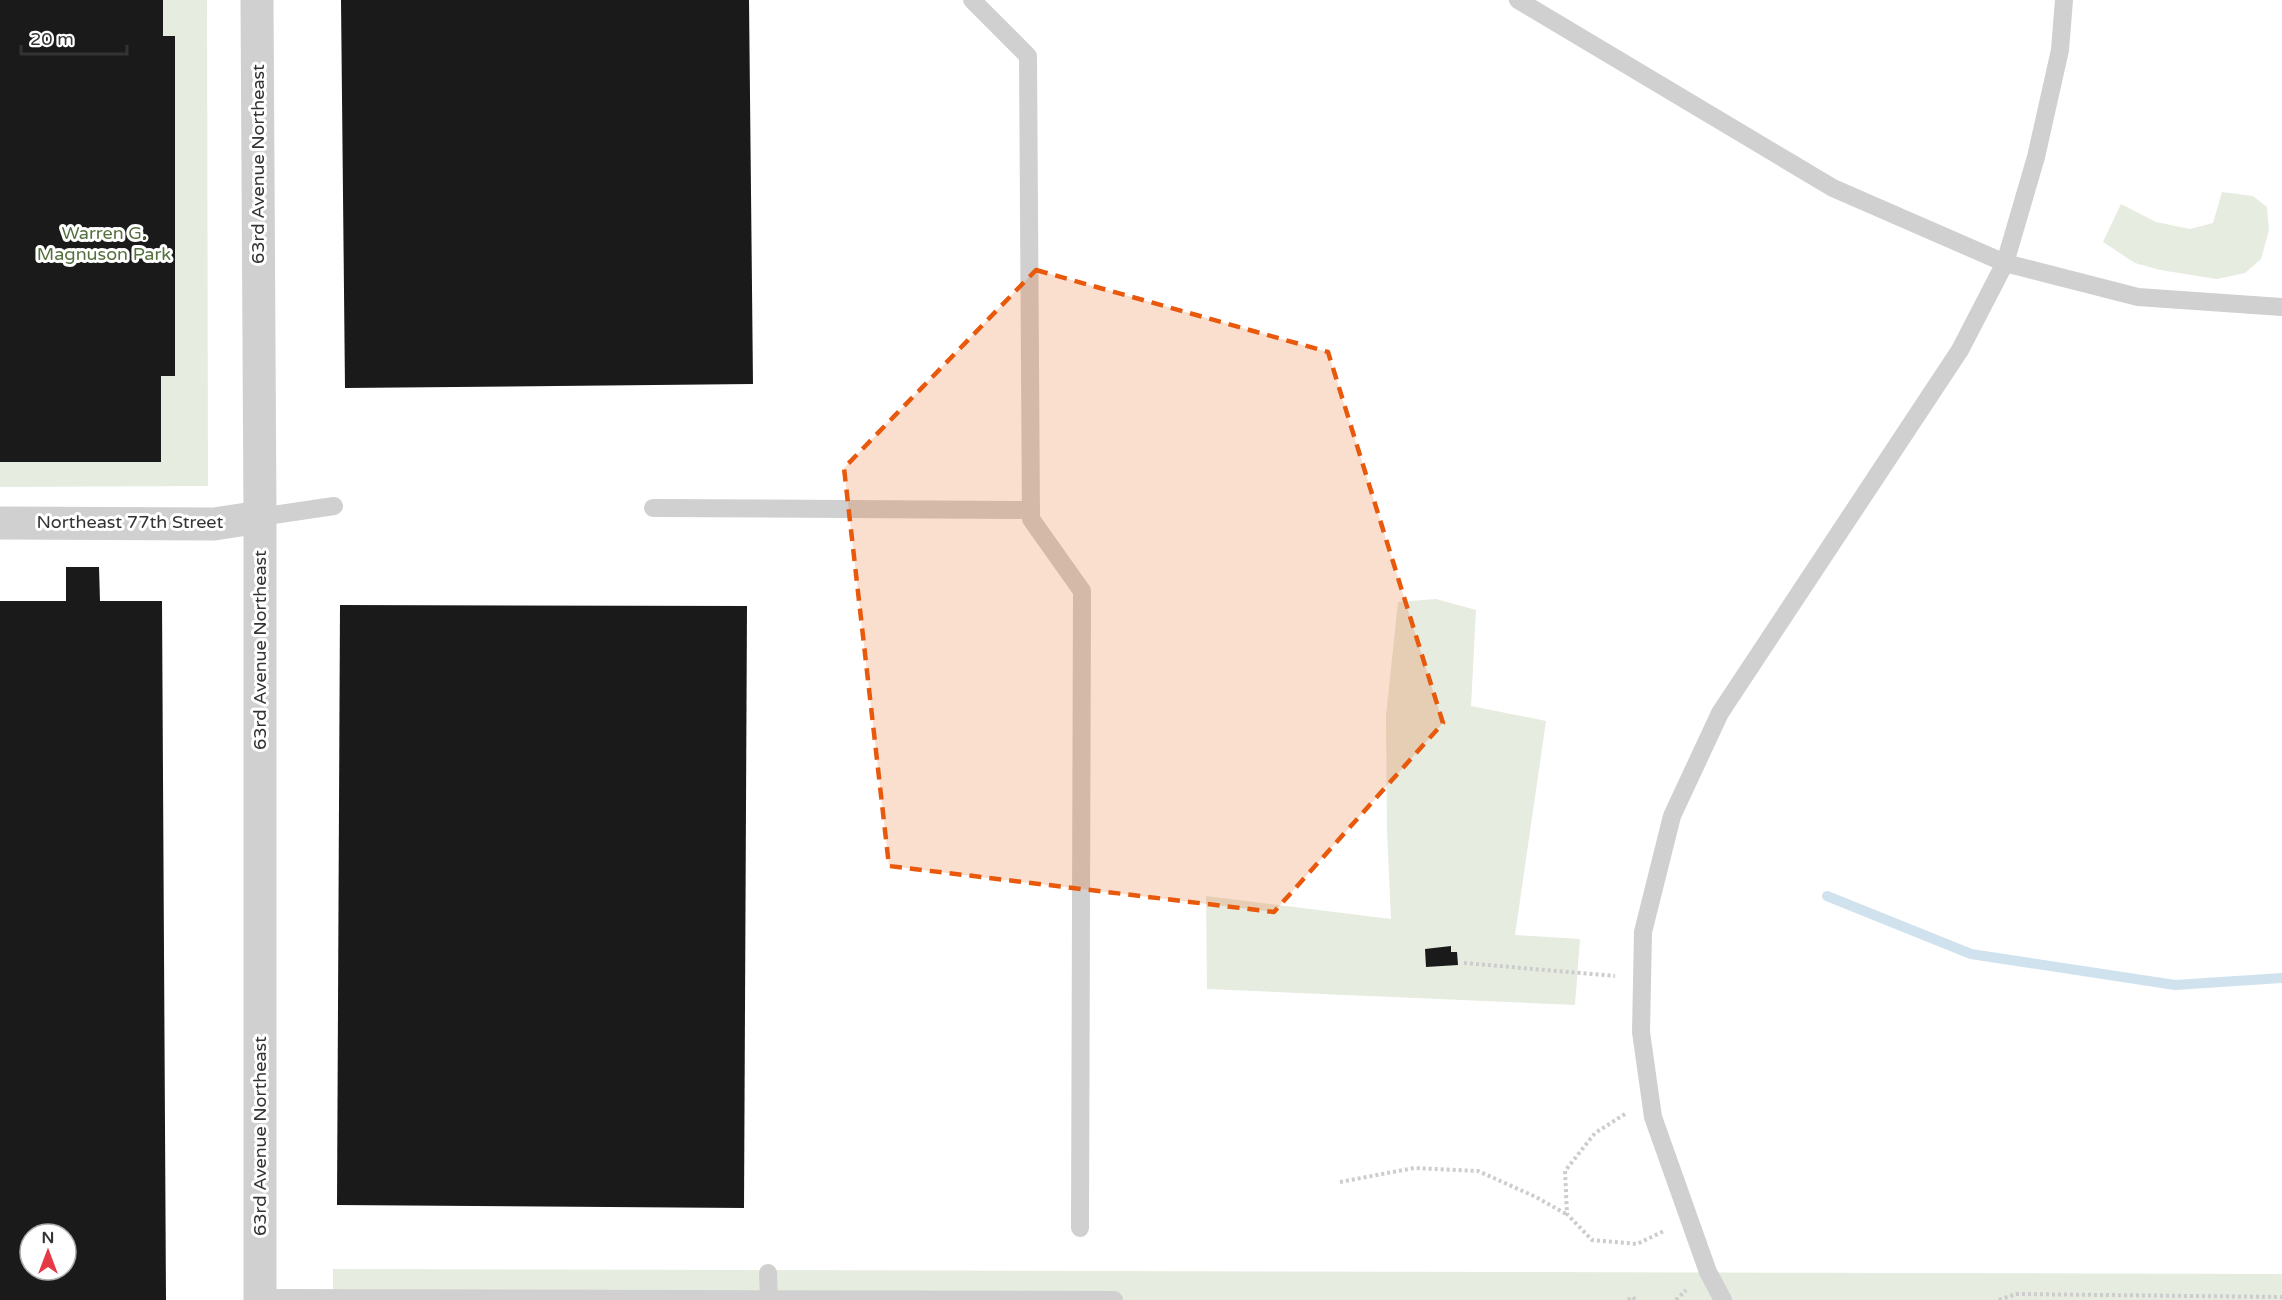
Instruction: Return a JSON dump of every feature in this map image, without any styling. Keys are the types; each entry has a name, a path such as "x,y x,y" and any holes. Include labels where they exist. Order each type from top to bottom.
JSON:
{"street":[{"name":"63rd Avenue Northeast","path":"257,0 260,517 260,1299"},
{"name":"Northeast 77th Street","path":"0,523 214,524 260,517"}],"lane":[{"path":"972,0 1028,56 1031,519 1082,591 1080,1228"},
{"path":"1518,0 1833,188 2005,263 2138,297 2282,307"},
{"path":"1723,1300 1708,1272 1653,1117 1641,1032 1643,932 1672,816 1720,713 1960,350 2005,263 2036,157 2058,61 2064,0"},
{"path":"260,517 334,506"},
{"path":"653,508 1031,510"},
{"path":"768,1273 769,1299"},
{"path":"260,1299 1114,1300"}],"path":[{"path":"1464,963 1642,978"},
{"path":"1567,1214 1565,1171 1595,1133 1652,1098"},
{"path":"1340,1182 1414,1168 1478,1171 1536,1197 1567,1214 1592,1240 1637,1244 1689,1218"},
{"path":"1676,1300 1688,1288"},
{"path":"1999,1300 2016,1294 2282,1297"},
{"path":"1628,1300 1633,1297 1635,1300"}],"highlighted area":[{"path":"1036,270 1328,352 1443,723 1274,912 889,866 844,468"}],"green space":[{"name":"Warren G. Magnuson Park","path":"0,0 207,0 208,486 0,487"},
{"path":"2222,192 2253,196 2267,207 2269,230 2261,259 2245,273 2217,279 2160,270 2135,263 2103,242 2121,204 2156,222 2190,229 2213,223"},
{"path":"1436,599 1476,610 1471,706 1546,721 1515,935 1580,939 1575,1005 1207,989 1206,896 1391,919 1387,831 1386,716 1398,602"},
{"path":"333,1269 2282,1274 2282,1300 333,1300"}],"building":[{"name":"Warren G. Magnuson Park","path":"0,0 163,0 163,36 175,36 175,376 161,376 161,462 0,462"},
{"path":"341,0 749,0 753,384 345,388"},
{"path":"66,567 99,567 100,601 162,601 166,1300 0,1300 0,601 66,601"},
{"path":"340,605 747,606 744,1208 337,1205"},
{"path":"1451,946 1451,952 1457,952 1458,965 1426,967 1425,949"}],"waterway":[{"path":"1827,896 1971,954 2175,985 2282,978"}]}
